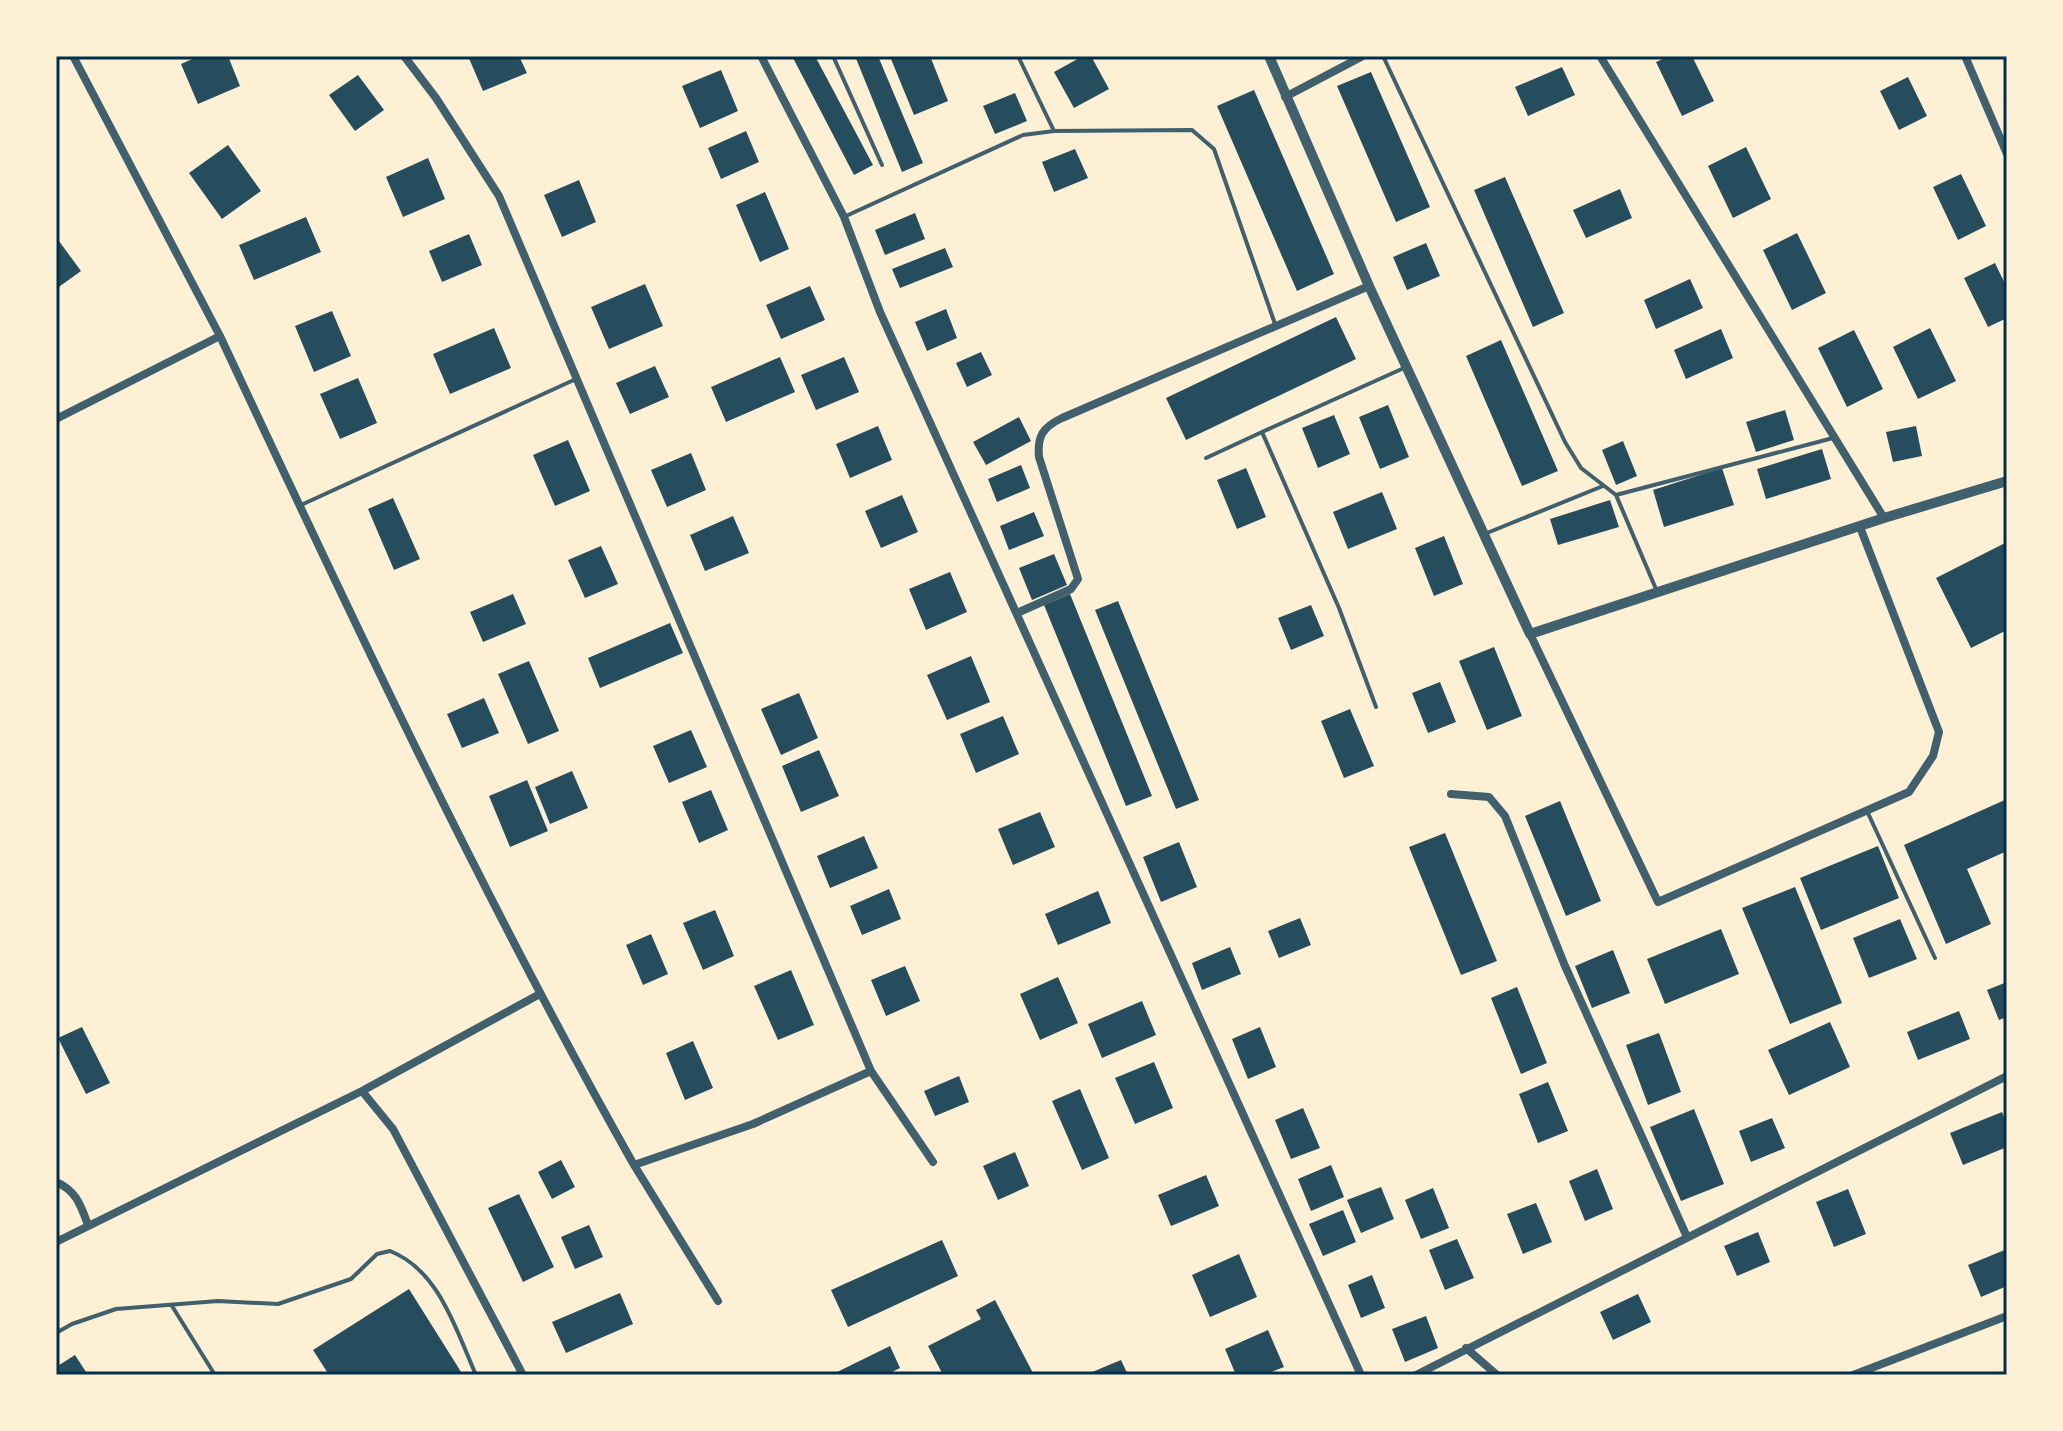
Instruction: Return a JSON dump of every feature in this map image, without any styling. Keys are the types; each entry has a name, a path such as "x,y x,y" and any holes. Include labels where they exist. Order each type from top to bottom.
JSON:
{"street":[{"path":"73,56 220,336 299,506 538,995 634,1165 718,1301"},
{"path":"404,56 436,98 499,196 871,1071 933,1162"},
{"path":"761,56 844,217 880,312 1361,1375"},
{"path":"1269,56 1406,367 1658,902 1909,792 1933,756 1939,732 1860,527"},
{"path":"1285,97 1363,56"},
{"path":"1600,56 1884,518"},
{"path":"1965,56 2007,154"},
{"path":"1017,613 1071,589 1078,579 1039,457 1037,441 1041,431 1062,418 1369,286"},
{"path":"56,419 220,336"},
{"path":"1530,634 2007,481"},
{"path":"1451,794 1489,797 1505,816 1565,966 1687,1237"},
{"path":"56,1242 362,1091 538,995"},
{"path":"634,1165 753,1124 871,1071"},
{"path":"1416,1375 2007,1076"},
{"path":"362,1091 393,1129 523,1375"},
{"path":"56,1182 68,1187 88,1225"},
{"path":"1853,1375 2007,1316"},
{"path":"1466,1348 1497,1375"}],"lane":[{"path":"833,56 882,165"},
{"path":"1018,56 1054,131"},
{"path":"1383,56 1565,442 1581,468 1616,495 1657,592"},
{"path":"844,217 1023,135 1054,131 1192,130 1214,149 1276,326"},
{"path":"1206,458 1406,367"},
{"path":"299,506 576,379"},
{"path":"1262,432 1339,608 1376,707"},
{"path":"1616,495 1833,438"},
{"path":"1484,534 1603,486"},
{"path":"1866,809 1935,958"},
{"path":"56,1333 72,1324 116,1309 218,1301 278,1304 351,1279 377,1254 390,1251 421,1267 435,1289 476,1375"},
{"path":"172,1306 215,1375"}],"building":[{"path":"199,56 228,56 240,86 198,104 181,64"},
{"path":"468,56 519,56 527,73 483,91"},
{"path":"792,56 815,56 873,165 854,175"},
{"path":"855,56 878,56 923,163 902,172"},
{"path":"930,56 948,101 914,115 891,59"},
{"path":"1083,56 1091,56 1109,89 1074,108 1054,72"},
{"path":"1669,56 1692,56 1714,101 1682,116 1656,62"},
{"path":"1562,67 1575,95 1528,116 1515,87"},
{"path":"721,70 738,111 700,128 682,86"},
{"path":"1371,72 1430,207 1396,222 1337,86"},
{"path":"358,75 384,110 355,131 329,95"},
{"path":"1908,77 1927,116 1899,130 1880,91"},
{"path":"1254,90 1334,274 1297,291 1217,106"},
{"path":"1015,93 1027,121 995,134 983,106"},
{"path":"746,131 759,162 721,179 708,148"},
{"path":"228,145 261,191 222,219 189,173"},
{"path":"1746,147 1771,199 1733,218 1708,166"},
{"path":"1075,149 1088,178 1054,192 1042,162"},
{"path":"428,158 445,199 403,217 386,177"},
{"path":"1961,174 1986,226 1958,240 1933,187"},
{"path":"1505,177 1564,313 1533,327 1474,190"},
{"path":"579,180 596,222 562,237 544,195"},
{"path":"1620,189 1632,218 1586,238 1573,210"},
{"path":"765,192 789,249 760,262 736,205"},
{"path":"915,213 925,239 885,255 875,230"},
{"path":"306,217 321,252 254,280 239,245"},
{"path":"1797,233 1826,293 1792,310 1763,250"},
{"path":"469,234 482,265 442,282 429,251"},
{"path":"56,237 81,271 56,289"},
{"path":"1426,243 1440,276 1407,290 1393,257"},
{"path":"945,248 953,267 900,288 892,269"},
{"path":"1995,263 2007,288 2007,318 1988,327 1964,278"},
{"path":"1690,279 1703,308 1656,329 1644,300"},
{"path":"645,284 663,326 609,349 591,307"},
{"path":"810,286 825,320 781,339 766,305"},
{"path":"946,309 957,338 927,351 915,322"},
{"path":"332,311 351,356 314,372 295,326"},
{"path":"1336,317 1356,359 1186,440 1166,398"},
{"path":"494,328 511,368 450,394 433,354"},
{"path":"1930,328 1956,381 1918,399 1893,347"},
{"path":"1721,329 1733,358 1686,379 1674,350"},
{"path":"1854,330 1883,389 1847,407 1818,348"},
{"path":"1501,340 1558,471 1522,486 1466,356"},
{"path":"981,352 992,375 967,387 956,363"},
{"path":"780,357 795,392 726,422 711,387"},
{"path":"844,357 859,392 816,410 801,375"},
{"path":"655,366 669,397 630,414 616,383"},
{"path":"358,378 377,423 340,439 320,394"},
{"path":"1388,405 1409,457 1380,469 1359,417"},
{"path":"1785,410 1794,440 1756,452 1746,422"},
{"path":"1334,415 1350,454 1318,468 1302,428"},
{"path":"1019,417 1031,441 986,465 973,442"},
{"path":"878,426 892,460 850,478 836,444"},
{"path":"1916,426 1922,456 1893,462 1886,432"},
{"path":"568,440 590,491 555,506 533,455"},
{"path":"1623,441 1637,476 1616,485 1602,450"},
{"path":"1822,449 1831,479 1766,499 1757,469"},
{"path":"691,453 706,490 667,507 651,470"},
{"path":"1021,465 1030,488 997,502 988,479"},
{"path":"1246,468 1266,517 1237,529 1217,480"},
{"path":"1722,468 1734,505 1664,527 1653,490"},
{"path":"1382,492 1397,529 1348,549 1333,512"},
{"path":"902,495 918,532 881,548 865,511"},
{"path":"393,498 420,559 394,570 368,509"},
{"path":"1610,500 1619,527 1558,545 1550,519"},
{"path":"1034,512 1044,536 1009,550 1000,526"},
{"path":"733,516 749,553 705,571 690,535"},
{"path":"1444,536 1463,584 1434,596 1415,548"},
{"path":"2007,542 2007,630 1971,648 1936,578"},
{"path":"601,546 618,584 585,598 568,560"},
{"path":"1054,554 1067,585 1032,600 1019,568"},
{"path":"950,572 967,612 926,630 909,589"},
{"path":"513,594 526,624 483,642 470,612"},
{"path":"1070,594 1152,796 1126,806 1044,605"},
{"path":"1118,601 1199,800 1176,809 1095,610"},
{"path":"1311,605 1324,636 1291,650 1278,618"},
{"path":"670,623 683,653 600,688 588,658"},
{"path":"1494,647 1522,716 1487,730 1459,661"},
{"path":"971,656 990,702 947,720 927,675"},
{"path":"529,661 559,731 528,744 498,674"},
{"path":"1440,682 1456,722 1428,733 1412,693"},
{"path":"799,693 818,738 781,755 761,709"},
{"path":"484,698 499,733 462,748 447,714"},
{"path":"1350,709 1374,766 1344,778 1321,721"},
{"path":"1003,716 1019,754 976,773 960,734"},
{"path":"691,730 707,767 669,783 653,746"},
{"path":"819,750 839,796 801,812 782,766"},
{"path":"572,771 588,808 550,824 535,787"},
{"path":"527,780 548,831 510,847 489,796"},
{"path":"711,790 728,830 699,843 682,802"},
{"path":"2007,799 2007,851 1967,869 1991,924 1946,944 1904,845"},
{"path":"1560,801 1601,901 1566,916 1525,816"},
{"path":"1040,812 1055,847 1013,865 998,829"},
{"path":"1445,833 1497,961 1461,975 1409,847"},
{"path":"864,836 878,868 830,888 817,856"},
{"path":"1179,842 1197,887 1161,902 1143,857"},
{"path":"1878,846 1899,898 1821,930 1800,878"},
{"path":"1795,887 1842,1003 1790,1024 1742,908"},
{"path":"889,889 901,919 862,935 850,906"},
{"path":"1098,891 1111,923 1058,945 1045,914"},
{"path":"715,910 734,956 703,970 683,923"},
{"path":"1300,918 1311,945 1279,958 1268,931"},
{"path":"1900,919 1917,959 1869,978 1853,938"},
{"path":"1721,929 1739,974 1665,1004 1647,959"},
{"path":"651,934 668,974 643,985 626,945"},
{"path":"1230,947 1241,974 1202,990 1192,963"},
{"path":"1613,950 1630,993 1592,1008 1575,966"},
{"path":"905,966 920,1001 886,1016 871,980"},
{"path":"791,970 814,1025 778,1040 754,986"},
{"path":"1058,977 1078,1023 1040,1040 1020,994"},
{"path":"2007,982 2007,1017 1999,1020 1987,990"},
{"path":"1517,987 1547,1063 1521,1074 1491,998"},
{"path":"1142,1001 1156,1035 1102,1058 1088,1024"},
{"path":"1959,1011 1970,1039 1918,1060 1907,1032"},
{"path":"1830,1022 1850,1067 1789,1095 1768,1050"},
{"path":"82,1027 110,1083 86,1094 58,1038"},
{"path":"1260,1027 1276,1067 1248,1079 1232,1039"},
{"path":"1659,1033 1681,1092 1648,1105 1626,1045"},
{"path":"693,1041 713,1088 685,1100 666,1053"},
{"path":"1154,1062 1173,1108 1135,1124 1115,1078"},
{"path":"959,1076 969,1102 935,1116 924,1091"},
{"path":"1548,1082 1568,1131 1538,1143 1519,1094"},
{"path":"1080,1089 1109,1158 1082,1170 1052,1101"},
{"path":"1303,1108 1320,1148 1291,1159 1275,1120"},
{"path":"1694,1109 1724,1184 1681,1201 1650,1127"},
{"path":"2002,1112 2007,1125 2007,1147 1963,1165 1950,1133"},
{"path":"1772,1118 1785,1148 1751,1162 1739,1131"},
{"path":"1015,1152 1029,1186 998,1200 983,1166"},
{"path":"561,1160 575,1187 552,1199 538,1172"},
{"path":"1331,1165 1344,1197 1311,1211 1298,1179"},
{"path":"1597,1169 1613,1209 1585,1221 1569,1181"},
{"path":"1206,1175 1219,1206 1171,1226 1158,1195"},
{"path":"1381,1187 1394,1219 1361,1233 1347,1200"},
{"path":"1433,1188 1449,1228 1421,1239 1405,1200"},
{"path":"1848,1189 1866,1234 1834,1247 1816,1202"},
{"path":"519,1194 554,1267 523,1282 488,1208"},
{"path":"1536,1203 1552,1242 1523,1254 1507,1214"},
{"path":"1343,1210 1356,1242 1323,1256 1309,1224"},
{"path":"589,1225 603,1257 575,1269 561,1237"},
{"path":"1758,1232 1770,1262 1737,1276 1724,1246"},
{"path":"1457,1239 1474,1278 1445,1290 1429,1250"},
{"path":"942,1240 958,1276 848,1327 831,1290"},
{"path":"2007,1249 2007,1286 1981,1297 1968,1265"},
{"path":"1239,1254 1257,1297 1210,1317 1192,1275"},
{"path":"1372,1275 1385,1308 1361,1318 1348,1285"},
{"path":"409,1289 463,1375 329,1375 313,1350"},
{"path":"620,1293 633,1324 566,1353 552,1322"},
{"path":"1638,1294 1651,1322 1613,1340 1600,1312"},
{"path":"995,1300 1034,1375 943,1375 928,1346 981,1319 976,1310"},
{"path":"1426,1316 1438,1348 1405,1362 1392,1329"},
{"path":"1268,1330 1284,1367 1264,1375 1236,1375 1225,1349"},
{"path":"890,1346 900,1368 886,1375 831,1375"},
{"path":"75,1355 88,1375 56,1375 56,1367"},
{"path":"1121,1360 1128,1375 1085,1375"}]}
